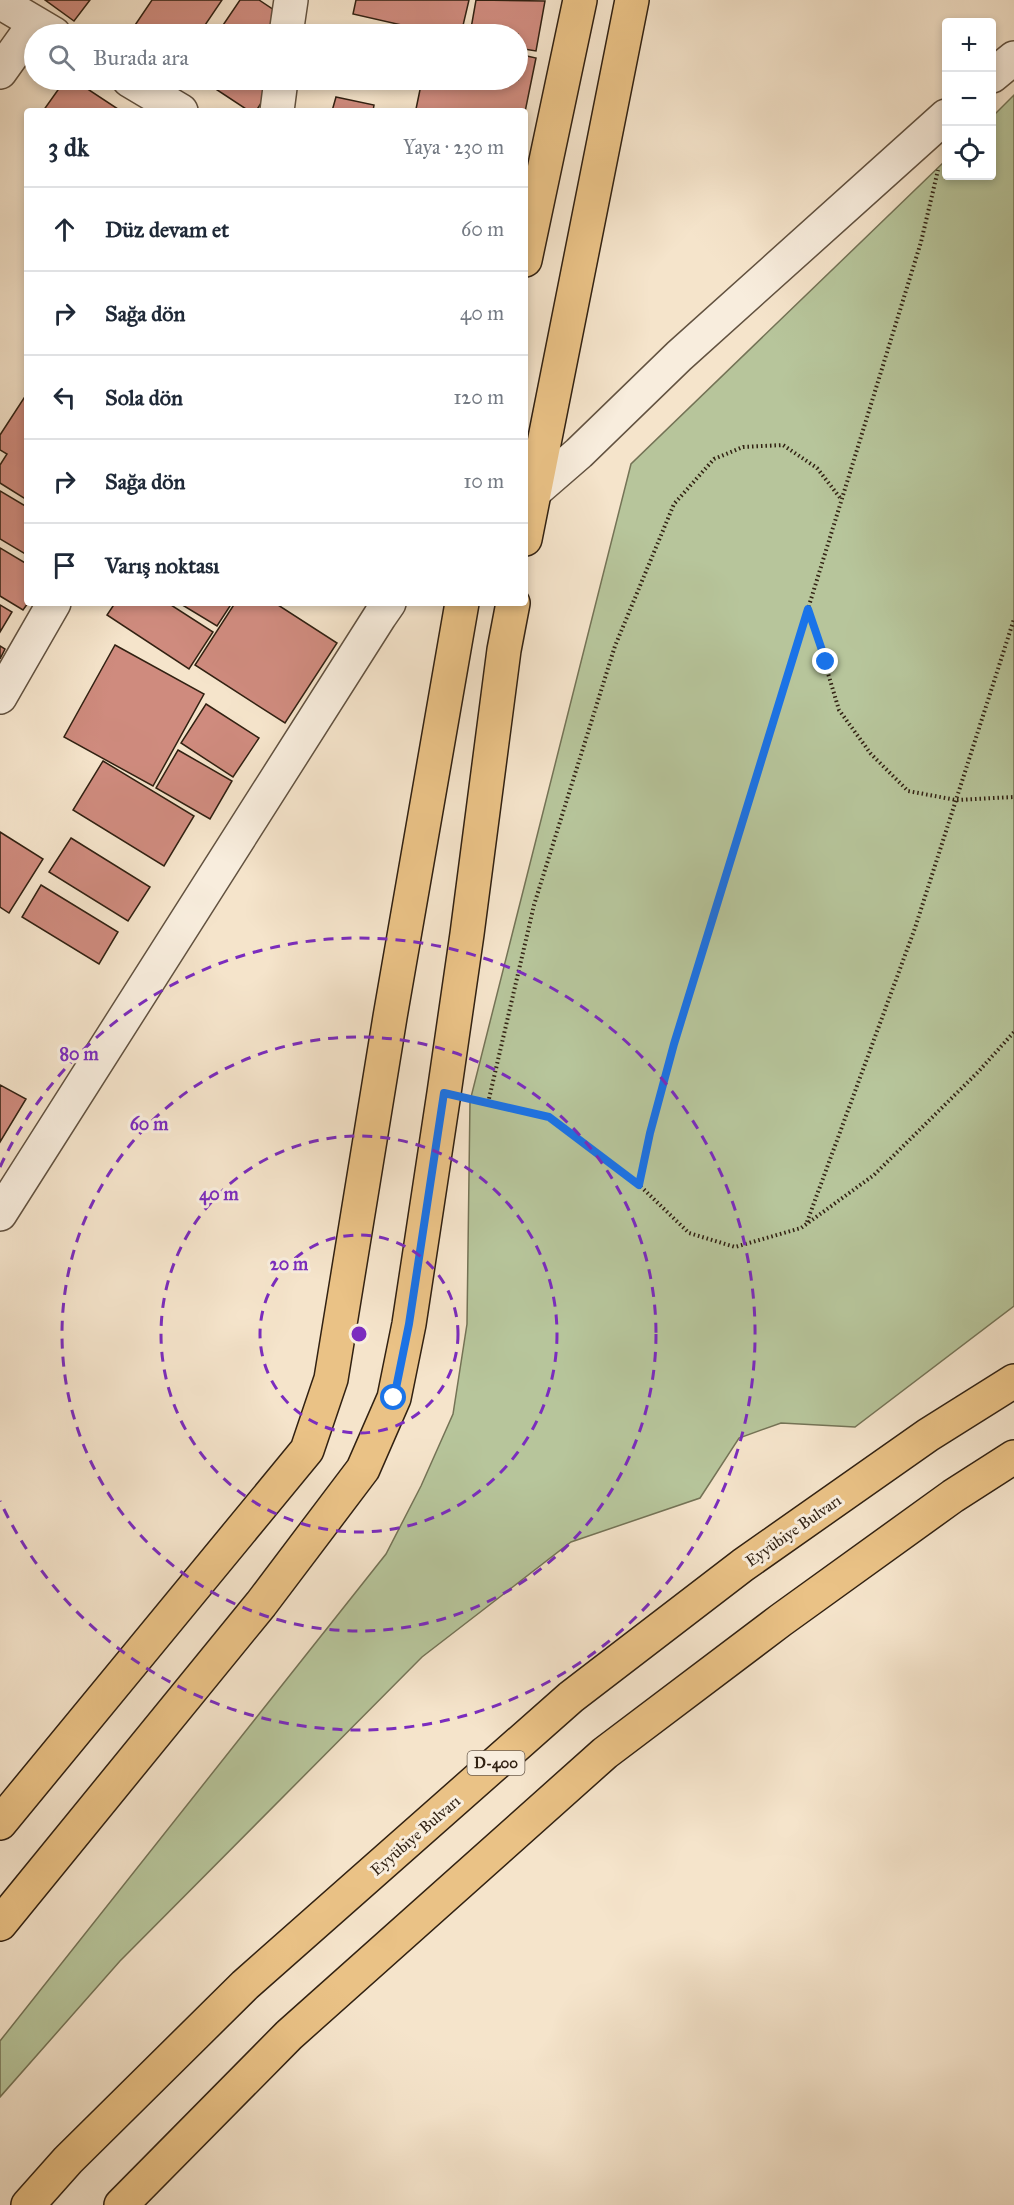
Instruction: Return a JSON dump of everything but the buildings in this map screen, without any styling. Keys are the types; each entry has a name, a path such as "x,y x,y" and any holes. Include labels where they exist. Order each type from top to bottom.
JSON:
{"main road":[{"path":"528,246 580,0"},
{"path":"529,491 632,0"},
{"path":"0,1823 307,1450 331,1379 388,1029 461,606"},
{"path":"0,1924 261,1604 363,1469 394,1398 409,1324 444,1093 469,922 504,650 512,606"},
{"name":"Eyyübiye Bulvarı","path":"28,2205 68,2160 245,1985 571,1697 743,1565 928,1435 1014,1381"},
{"path":"121,2205 289,2035 605,1752 905,1530 1014,1457"}],"street":[{"path":"287,24 291,0"},
{"path":"0,2 36,24"},
{"path":"0,72 24,49"},
{"path":"996,73 1014,58"},
{"path":"146,90 176,108"},
{"path":"277,108 280,90"},
{"path":"529,491 579,453 679,356 942,120"},
{"path":"0,697 52,606"},
{"path":"0,1214 387,606"}],"path":[{"path":"639,1185 650,1133 674,1044 921,242 939,168"},
{"path":"488,1103 534,905 615,646 674,504 714,459 743,447 783,446 817,468 842,500"},
{"path":"808,609 839,710 871,754 908,790 956,800 1014,797"},
{"path":"807,1224 915,928 1014,619"},
{"path":"444,1093 549,1117 639,1185 689,1233 735,1247 801,1228 874,1175 978,1072 1014,1032"}],"green space":[{"path":"1014,95 1014,1306 855,1427 781,1423 739,1438 700,1498 571,1542 422,1657 120,1961 0,2097 0,2041 386,1554 421,1486 453,1414 467,1324 470,1101 631,464 942,164 942,180 996,180 996,113"}],"route":[{"path":"394,1398 409,1324 444,1093 549,1117 639,1185 650,1133 674,1044 808,609 826,662"}]}
